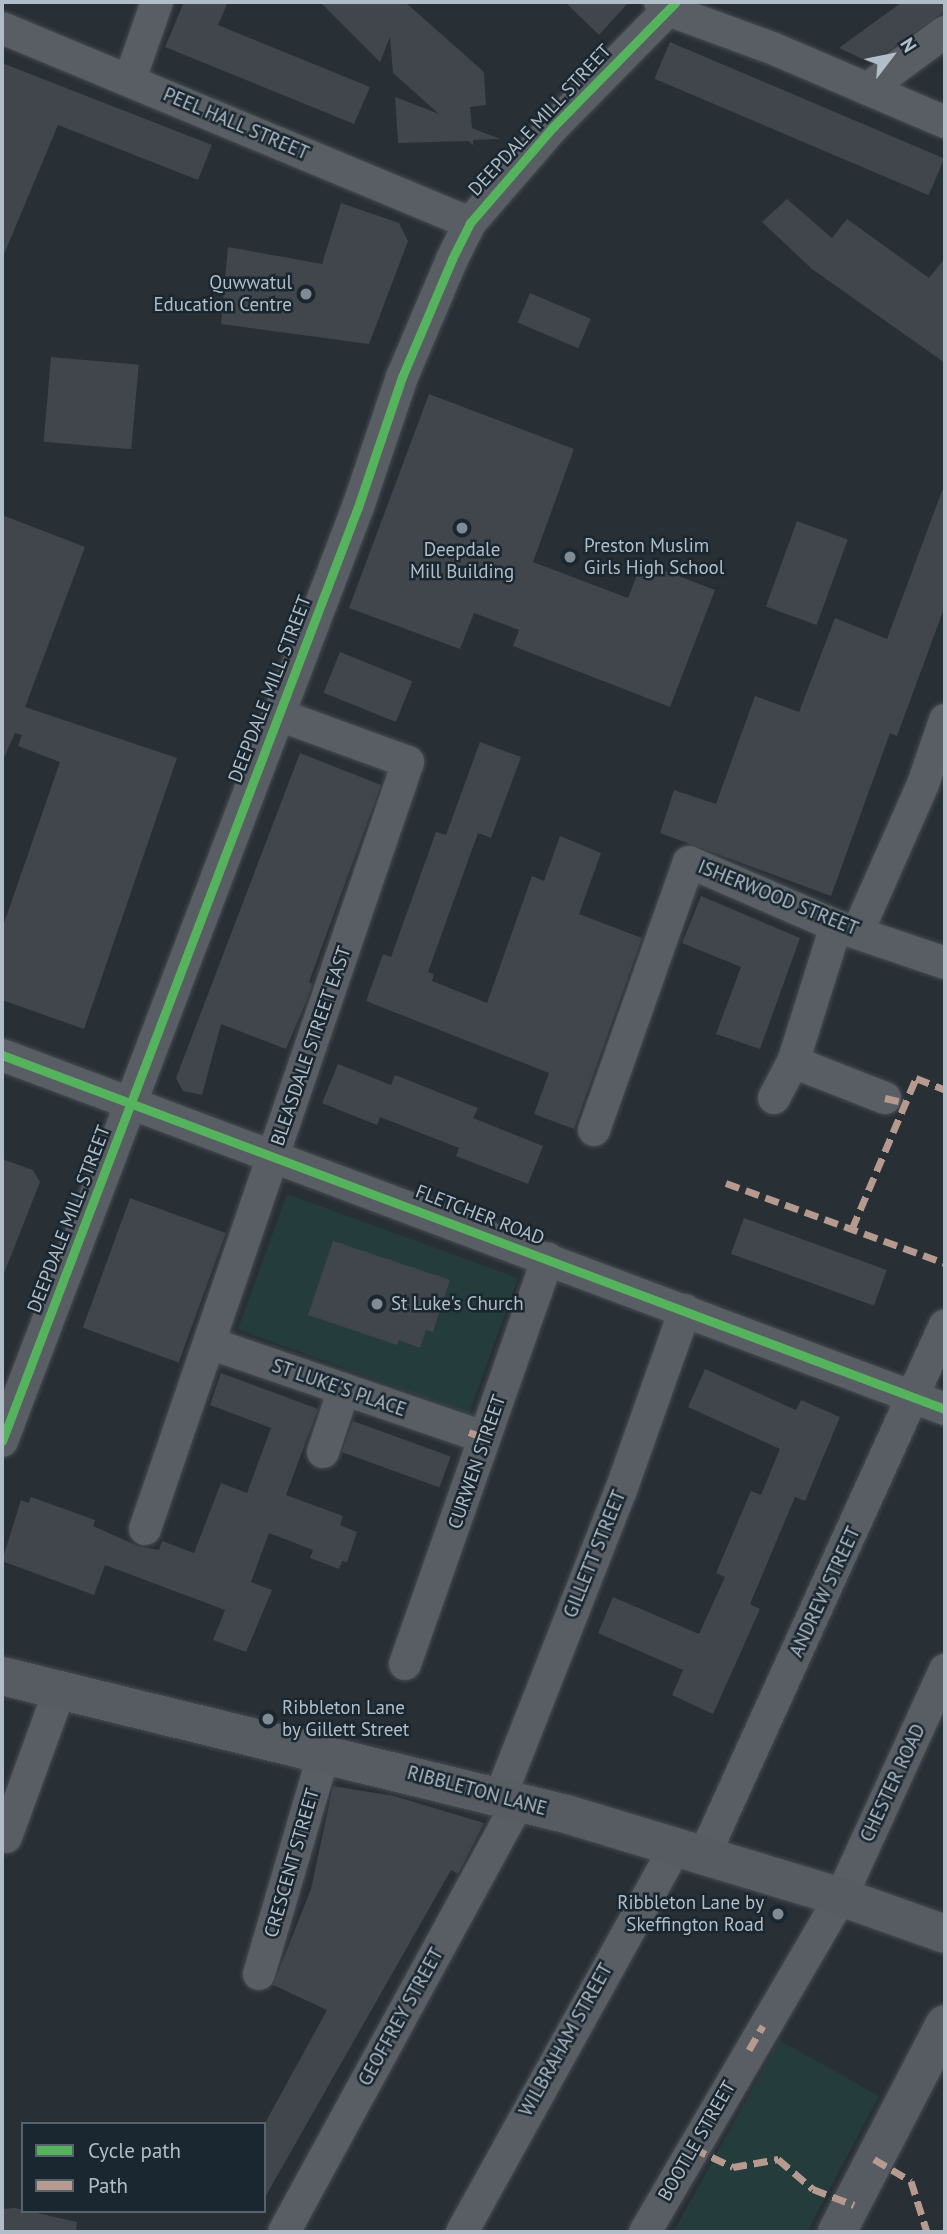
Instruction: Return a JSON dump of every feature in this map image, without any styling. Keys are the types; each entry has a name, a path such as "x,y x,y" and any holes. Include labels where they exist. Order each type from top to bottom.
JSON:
{"main road":[{"name":"RIBBLETON LANE","path":"2,1676 59,1692 509,1799 841,1897 945,1934"},
{"path":"837,2232 945,2024"}],"street":[{"path":"130,79 157,2"},
{"path":"668,4 945,122"},
{"name":"DEEPDALE MILL STREET","path":"2,1441 279,715 402,377 470,223 553,127 668,4"},
{"name":"PEEL HALL STREET","path":"2,28 130,79 470,223"},
{"path":"867,89 945,32"},
{"name":"BLEASDALE STREET EAST","path":"145,1529 408,761 279,715"},
{"path":"774,1098 793,1062 847,928 934,788 945,720"},
{"name":"ISHERWOOD STREET","path":"594,1130 689,862 847,928 945,962"},
{"name":"FLETCHER ROAD","path":"2,1055 945,1409"},
{"path":"793,1062 885,1098"},
{"name":"CURWEN STREET","path":"405,1664 548,1259"},
{"name":"GILLETT STREET","path":"509,1799 685,1310"},
{"name":"ANDREW STREET","path":"688,1854 915,1397 945,1325"},
{"name":"ST LUKE'S PLACE","path":"209,1343 469,1432"},
{"path":"323,1452 344,1389"},
{"name":"CHESTER ROAD","path":"841,1897 945,1670"},
{"path":"6,1837 59,1692"},
{"name":"CRESCENT STREET","path":"259,1974 324,1753"},
{"name":"GEOFFREY STREET","path":"284,2232 509,1799"},
{"name":"WILBRAHAM STREET","path":"462,2232 688,1854"},
{"name":"BOOTLE STREET","path":"645,2232 756,2038 841,1897"}],"green space":[{"path":"287,1194 518,1278 469,1413 238,1329"},
{"path":"779,2040 879,2096 807,2232 674,2231"}],"building":[{"path":"184,2 228,2 218,25 370,87 354,124 165,47"},
{"path":"320,2 405,2 484,72 486,105 470,107 472,128 500,139 473,140 473,145 468,141 398,143 395,97 439,114 393,73 390,37 380,62"},
{"path":"565,2 629,2 599,35"},
{"path":"902,2 945,2 945,11 871,63 839,48"},
{"path":"670,42 944,158 929,195 654,79"},
{"path":"2,63 212,145 198,180 58,125 2,259"},
{"path":"787,199 832,238 847,219 929,278 945,258 945,363 812,269 762,222"},
{"name":"Quwwatul Education Centre","path":"341,203 399,223 408,241 369,344 221,324 228,247 322,264"},
{"path":"530,293 591,319 578,348 517,322"},
{"path":"51,357 139,365 131,449 44,442"},
{"name":"Deepdale Mill Building","path":"429,394 574,449 533,562 628,598 642,562 715,590 670,707 513,646 519,630 474,613 460,649 349,608"},
{"path":"943,488 945,606 897,736 890,733 831,896 660,833 674,790 716,804 755,696 799,712 835,618 887,639"},
{"path":"2,515 85,547 25,707 177,758 84,1029 2,1000 2,929 60,762 18,746 22,735 15,733 2,762"},
{"path":"797,521 848,539 817,625 766,607"},
{"path":"340,652 412,681 396,722 324,693"},
{"path":"480,742 521,757 491,838 478,833 428,972 434,974 432,981 487,1003 532,876 544,881 560,836 601,853 579,914 642,938 574,1129 534,1114 549,1073 366,1001 383,954 391,957 436,832 446,835"},
{"path":"300,753 381,785 309,982 312,984 308,997 286,1049 221,1024 202,1095 183,1091 176,1078"},
{"path":"701,896 800,938 760,1049 716,1034 741,967 682,943"},
{"path":"338,1064 391,1085 395,1075 478,1108 473,1118 543,1146 528,1184 456,1156 459,1148 380,1117 377,1125 322,1103"},
{"path":"2,1159 33,1170 40,1182 3,1276"},
{"path":"130,1198 226,1233 179,1363 83,1328"},
{"path":"744,1218 887,1270 874,1306 731,1254"},
{"name":"St Luke's Church","path":"333,1241 450,1280 433,1332 426,1330 420,1348 399,1340 397,1345 308,1315"},
{"path":"705,1369 796,1410 801,1400 840,1417 805,1501 795,1497 750,1604 760,1609 713,1714 672,1695 683,1670 598,1633 613,1597 699,1634 725,1577 716,1573 751,1491 761,1495 780,1449 688,1407"},
{"path":"221,1373 318,1409 286,1495 343,1516 340,1525 357,1532 347,1562 342,1561 339,1569 310,1558 313,1550 269,1533 251,1582 272,1590 246,1652 213,1640 225,1610 105,1565 94,1595 2,1561 21,1500 29,1503 31,1497 95,1520 93,1526 138,1546 159,1550 162,1541 194,1553 221,1483 247,1493 271,1428 210,1405"},
{"path":"353,1421 451,1457 439,1488 342,1452"},
{"path":"333,1786 394,1796 484,1823 458,1874 451,1870 266,2195 266,2122 327,2010 273,1985 311,1889"},
{"path":"15,2208 21,2209 21,2213 37,2213 77,2222 76,2232 2,2232 2,2209"}],"marked path":[{"path":"852,1229 916,1078 945,1090"},
{"path":"885,1098 906,1103"},
{"path":"726,1183 945,1263"},
{"path":"469,1432 485,1438"},
{"path":"749,2050 763,2026"},
{"path":"693,2148 733,2167 778,2159 813,2189 854,2205"},
{"path":"874,2159 911,2181 927,2232"}],"cycle path":[{"path":"2,1441 358,507 402,377 452,259 470,223 553,127 676,2"},
{"path":"2,1055 945,1409"}],"place":[{"name":"Quwwatul Education Centre","path":"306,294"},
{"name":"Deepdale Mill Building","path":"462,528"},
{"name":"Preston Muslim Girls High School","path":"570,557"},
{"name":"St Luke's Church","path":"377,1304"},
{"name":"Ribbleton Lane by Gillett Street","path":"268,1719"},
{"name":"Ribbleton Lane by Skeffington Road","path":"778,1914"}]}
